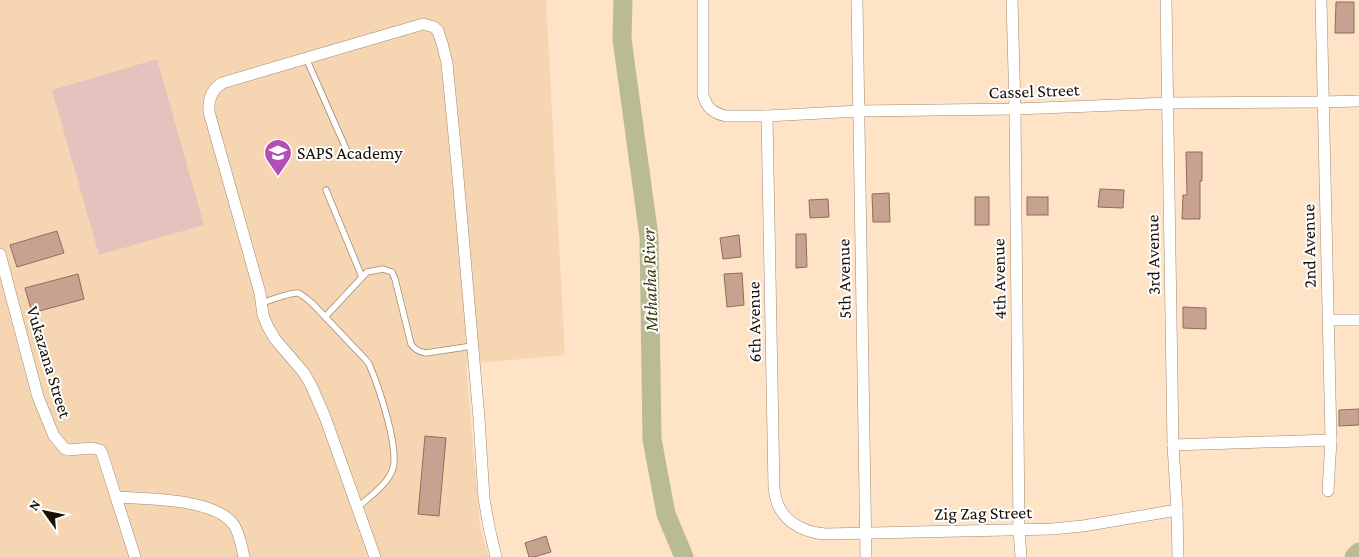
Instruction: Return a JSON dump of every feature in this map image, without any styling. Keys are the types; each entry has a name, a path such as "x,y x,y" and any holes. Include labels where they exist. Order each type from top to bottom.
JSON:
{"street":[{"name":"Cassel Street","path":"703,0 703,88 705,99 711,110 726,116 1169,103 1359,101"},
{"name":"5th Avenue","path":"857,0 866,557"},
{"name":"4th Avenue","path":"1012,0 1021,557"},
{"name":"3rd Avenue","path":"1166,0 1173,445 1178,557"},
{"name":"2nd Avenue","path":"1321,0 1331,440 1328,491"},
{"path":"375,557 325,417 311,385 304,373 275,339 263,315 260,293 210,112 209,98 214,89 222,83 423,24 438,31 448,69 484,498 496,557"},
{"name":"6th Avenue","path":"767,116 774,488 778,506 792,522"},
{"name":"Vukazana Street","path":"0,254 38,397 54,436 68,450 92,448 100,450 135,557"},
{"path":"1329,320 1359,320"},
{"path":"1173,445 1331,440"},
{"path":"116,497 190,503 220,513 235,525 244,557"},
{"name":"Zig Zag Street","path":"792,522 802,529 819,533 1020,530 1083,526 1177,510"}],"lane":[{"path":"306,58 346,151"},
{"path":"326,190 362,277"},
{"path":"325,317 367,272 383,269 392,272 395,279 411,344 417,351 426,353 472,346"},
{"path":"261,303 298,293 312,303 369,364 392,436 395,455 394,469 382,485 358,507"}],"shaded area":[{"name":"SAPS Academy","path":"0,0 546,0 565,355 466,364 480,527 489,557 0,557"},
{"path":"157,59 204,225 99,255 52,90"}],"building":[{"path":"1336,2 1354,2 1354,33 1335,33"},
{"path":"1186,152 1202,152 1200,219 1182,219 1183,195 1187,195"},
{"path":"1100,189 1124,190 1123,208 1098,207"},
{"path":"889,193 890,222 873,222 872,194"},
{"path":"975,197 989,197 989,225 975,225"},
{"path":"1027,197 1048,197 1048,215 1027,215"},
{"path":"828,199 829,217 810,218 809,200"},
{"path":"57,231 64,253 17,267 10,245"},
{"path":"796,234 806,234 807,267 796,268"},
{"path":"739,235 741,257 723,259 720,238"},
{"path":"742,273 744,305 727,307 724,274"},
{"path":"78,274 84,299 32,313 25,288"},
{"path":"1183,307 1206,308 1206,329 1183,328"},
{"path":"1359,409 1359,425 1339,426 1339,410"},
{"path":"425,436 446,438 439,516 418,514"},
{"path":"546,536 551,552 529,557 525,543"}],"waterway":[{"name":"Mthatha River","path":"623,0 622,39 649,237 652,439 666,514 684,557"},
{"name":"Mthatha River","path":"1354,557 1359,552"}],"place":[{"name":"SAPS Academy","path":"278,177"}]}
